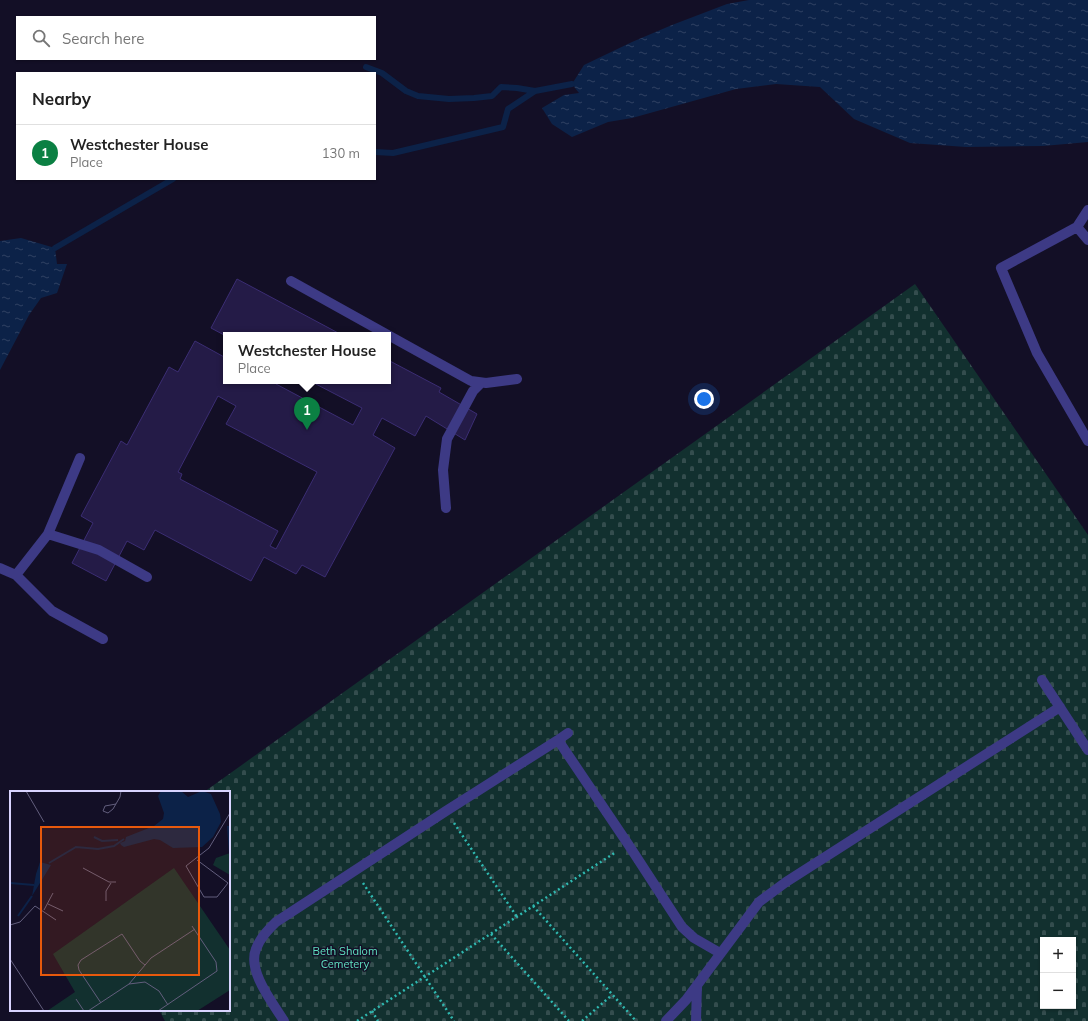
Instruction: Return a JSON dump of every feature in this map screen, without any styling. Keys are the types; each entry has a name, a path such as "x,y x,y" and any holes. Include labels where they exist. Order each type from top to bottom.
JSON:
{"lane":[{"path":"1088,210 1077,227 1001,268 1037,353 1088,441"},
{"path":"1077,227 1088,240"},
{"path":"291,281 383,332"},
{"path":"391,337 471,381 481,383 517,379"},
{"path":"446,508 443,470 448,439 473,391 481,383"},
{"path":"16,575 48,534 80,458"},
{"path":"48,534 99,550 147,577"},
{"path":"0,568 16,575 52,611 103,639"},
{"path":"1042,680 1088,750"},
{"path":"666,1021 686,1000 759,902 786,882 1060,707"},
{"path":"284,1021 261,985 255,969 255,950 264,934 276,922 568,733"},
{"path":"558,740 682,927 694,938 720,953"},
{"path":"696,1021 697,985"}],"path":[{"path":"446,811 517,917"},
{"path":"357,1021 628,844"},
{"path":"355,870 454,1021"},
{"path":"533,906 636,1021"},
{"path":"491,934 569,1021"},
{"path":"582,1021 612,995"},
{"path":"372,1011 378,1021"}],"green space":[{"name":"Beth Shalom Cemetery","path":"915,284 1088,535 1088,1021 165,1021 160,1011 230,1011 230,791 205,791"}],"water":[{"path":"749,0 1088,0 1088,142 1043,146 966,147 910,143 854,119 820,87 776,84 736,89 632,118 608,122 572,137 552,124 542,108 564,95 579,93 572,84 584,65 672,25 727,4"},
{"path":"21,238 55,248 57,264 67,264 57,293 41,298 29,315 0,370 0,241"}],"building":[{"path":"237,279 336,332 223,332 223,334 211,328"},
{"path":"195,341 223,356 223,384 276,384 353,425 362,408 316,384 391,384 391,362 441,388 439,392 477,414 465,440 426,416 415,436 382,418 373,435 395,448 325,577 302,565 296,574 264,557 251,581 155,530 144,550 127,541 106,581 72,563 93,523 81,516 121,441 127,445 169,367 178,372","holes":["218,396 236,406 226,424 317,472 276,549 270,546 278,531 180,479 182,474 178,472"]}],"waterway":[{"path":"366,67 382,73 406,91 418,96 449,99 474,98 492,96 501,87 535,91"},
{"path":"376,152 393,153 503,127 508,109 535,91 572,84"},
{"path":"55,248 171,180"}],"place":[{"name":"Westchester House","path":"307,430"}]}
